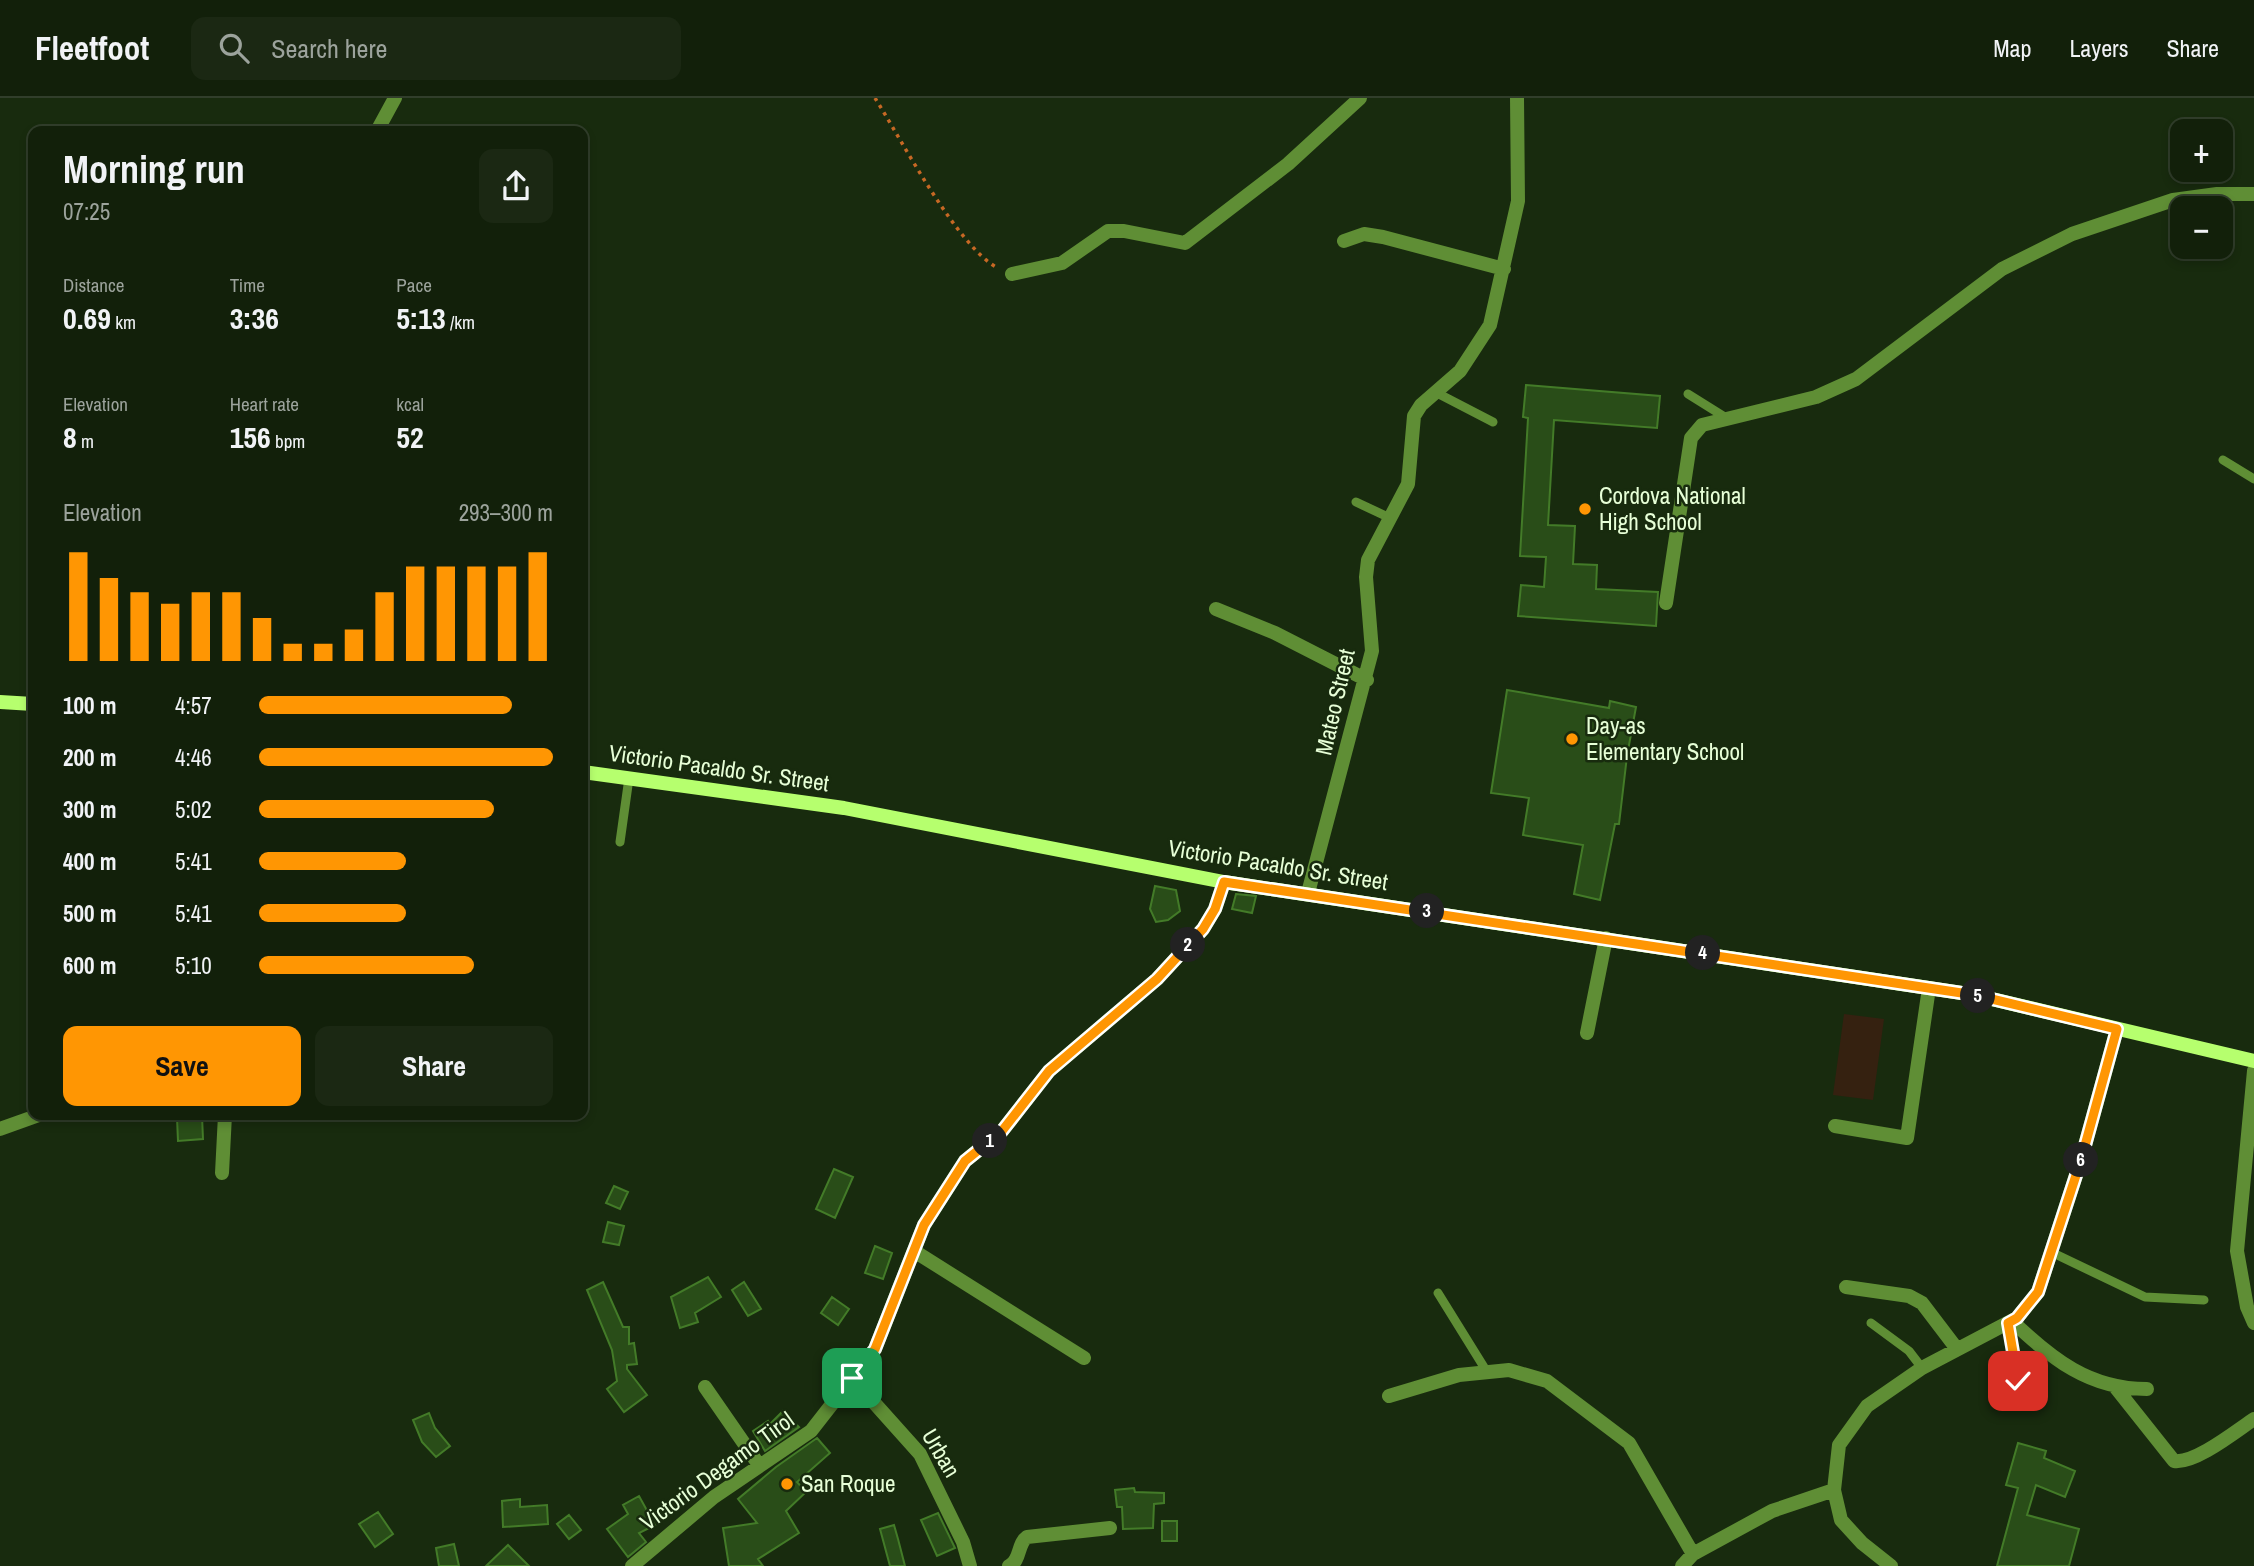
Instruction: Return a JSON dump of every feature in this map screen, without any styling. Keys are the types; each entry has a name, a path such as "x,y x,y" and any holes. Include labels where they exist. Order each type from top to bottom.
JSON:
{"street":[{"path":"380,126 395,98"},
{"path":"1012,274 1062,263 1108,231 1124,231 1185,243 1288,164 1360,98"},
{"name":"Mateo Street","path":"1308,893 1373,651 1366,577 1368,560 1408,484 1414,416 1421,405 1460,371 1490,325 1518,201 1517,98"},
{"path":"1665,603 1691,438 1702,425 1815,397 1856,379 2002,270 2072,234 2173,200 2217,194 2254,194"},
{"path":"1344,241 1364,234 1383,237 1504,269"},
{"path":"1216,609 1275,633 1367,680"},
{"path":"0,702 28,704"},
{"name":"Victorio Pacaldo Sr. Street","path":"588,773 857,810 1224,882 1975,995 2254,1061"},
{"name":"Victorio Degamo Tirol","path":"632,1566 714,1497 811,1431 875,1349 924,1225 965,1161 1002,1131 1049,1071 1157,979 1203,929 1215,909 1224,882"},
{"path":"1587,1033 1606,938"},
{"path":"1835,1126 1907,1138 1930,988"},
{"path":"1889,1566 1862,1543 1842,1520 1834,1490 1839,1444 1867,1406 1922,1368 2010,1322 2038,1292 2081,1160 2117,1029"},
{"path":"2254,1071 2237,1251 2247,1307 2254,1323"},
{"path":"0,1129 28,1119"},
{"path":"222,1173 225,1120"},
{"path":"914,1251 1084,1358"},
{"path":"1846,1287 1909,1296 1922,1303 1957,1349"},
{"path":"2010,1322 2055,1361 2092,1381 2116,1388 2147,1389"},
{"path":"1389,1396 1459,1375 1487,1372 1509,1370 1547,1381 1622,1437 1642,1463 1693,1554"},
{"name":"Urban","path":"852,1378 920,1454 963,1542 970,1566"},
{"path":"705,1387 759,1465"},
{"path":"2116,1388 2174,1461 2182,1461 2215,1445 2254,1419"},
{"path":"1683,1566 1693,1554 1772,1511 1834,1490"},
{"path":"1009,1566 1016,1561 1022,1541 1027,1537 1110,1528"}],"lane":[{"path":"1437,393 1493,422"},
{"path":"1688,394 1728,419"},
{"path":"2223,460 2254,479"},
{"path":"1356,502 1390,518"},
{"path":"620,842 629,778"},
{"path":"2051,1252 2145,1297 2163,1301 2204,1300"},
{"path":"1438,1293 1487,1372"},
{"path":"2010,1322 2018,1381"},
{"path":"1871,1323 1909,1351 1922,1368"}],"path":[{"path":"876,98 940,203 984,261 1012,274"}],"shaded area":[{"path":"1844,1014 1884,1019 1873,1100 1833,1095"}],"building":[{"path":"1526,385 1660,396 1657,428 1554,420 1548,525 1575,526 1573,564 1597,565 1596,589 1658,592 1656,626 1518,616 1521,585 1544,587 1546,557 1520,556 1528,418 1523,417"},
{"path":"1507,690 1609,708 1610,701 1636,707 1619,824 1615,824 1600,900 1574,894 1583,845 1523,835 1529,798 1491,793"},
{"path":"1155,886 1176,890 1180,911 1168,920 1156,922 1150,909"},
{"path":"1236,894 1256,896 1252,913 1232,909"},
{"path":"177,1120 202,1120 203,1139 178,1141"},
{"path":"834,1169 853,1177 835,1218 816,1209"},
{"path":"614,1186 628,1192 620,1209 606,1203"},
{"path":"608,1222 624,1226 619,1245 603,1242"},
{"path":"875,1246 892,1253 883,1279 865,1273"},
{"path":"708,1277 721,1297 695,1313 698,1322 680,1328 671,1297"},
{"path":"603,1282 623,1327 629,1327 629,1344 634,1343 637,1364 627,1365 627,1369 647,1395 624,1412 607,1389 617,1381 612,1350 587,1290"},
{"path":"744,1282 761,1309 748,1316 732,1290"},
{"path":"832,1297 849,1309 838,1325 821,1313"},
{"path":"783,1411 799,1427 765,1451 753,1431 768,1421 770,1424"},
{"path":"429,1413 435,1428 450,1446 436,1457 422,1442 413,1420"},
{"path":"817,1438 830,1453 797,1482 806,1492 786,1511 799,1533 758,1559 763,1566 729,1566 723,1528 757,1523 738,1499 776,1467"},
{"path":"2018,1443 2046,1451 2044,1458 2075,1471 2065,1497 2036,1485 2027,1515 2079,1529 2069,1566 1997,1566 2018,1488 2006,1485"},
{"path":"1134,1488 1135,1492 1164,1493 1164,1503 1154,1504 1153,1528 1123,1529 1122,1507 1117,1507 1115,1490"},
{"path":"639,1496 655,1525 639,1533 646,1542 628,1557 607,1529 628,1514 623,1505"},
{"path":"520,1499 520,1507 547,1505 548,1524 503,1527 502,1501"},
{"path":"378,1512 393,1534 375,1547 359,1524"},
{"path":"938,1513 955,1548 937,1556 921,1520"},
{"path":"569,1515 581,1530 569,1539 557,1524"},
{"path":"1162,1521 1177,1521 1177,1541 1162,1541"},
{"path":"894,1525 905,1566 890,1566 880,1529"},
{"path":"454,1544 459,1566 439,1566 436,1548"},
{"path":"508,1545 529,1566 486,1566"}],"place":[{"name":"Cordova National High School","path":"1585,509"},
{"name":"Day-as Elementary School","path":"1572,739"},
{"name":"San Roque","path":"787,1484"}],"route":[{"path":"852,1378 875,1349 924,1225 965,1161 1002,1131 1049,1071 1157,979 1203,929 1215,909 1224,882 1975,995 2117,1029 2081,1160 2038,1292 2017,1318 2008,1323 2018,1381"}]}
